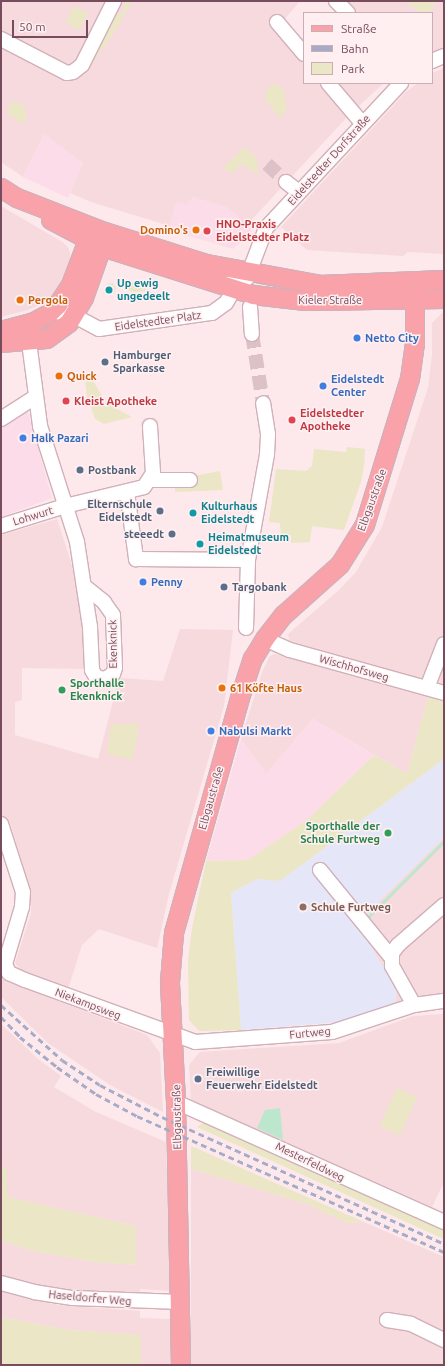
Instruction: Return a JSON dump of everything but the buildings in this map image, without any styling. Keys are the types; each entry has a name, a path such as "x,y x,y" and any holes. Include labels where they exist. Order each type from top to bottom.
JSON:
{"main road":[{"path":"5,192 57,224 226,287"},
{"path":"96,239 250,272"},
{"path":"4,334 29,342 51,337 65,327 63,313 66,295 74,276 96,239"},
{"path":"4,334 34,322 63,313 96,239"},
{"name":"Kieler Straße","path":"250,272 301,283 415,291 444,299"},
{"name":"Kieler Straße","path":"226,287 268,298 306,301 415,291 444,280"},
{"name":"Elbgaustraße","path":"181,1365 176,1102 174,1034 170,982 174,933 245,680 265,639 284,615 340,565 365,525 410,379 415,344 415,291"}],"street":[{"path":"1,40 66,73 74,72 82,65 114,1"},
{"path":"336,1 347,12"},
{"path":"277,22 303,53"},
{"path":"433,61 444,56"},
{"path":"329,84 362,123"},
{"name":"Eidelstedter Dorfstraße","path":"250,272 261,236 362,123 400,84"},
{"path":"286,182 299,192"},
{"path":"226,287 242,282 250,272"},
{"path":"226,287 278,292 301,283"},
{"name":"Eidelstedter Platz","path":"63,313 99,329 183,318 212,313 226,303 226,287"},
{"path":"250,307 252,334"},
{"name":"Ekenknick","path":"29,342 40,426 77,542 90,627 92,670 96,677 105,679 113,674 115,668 113,615 104,602 84,586"},
{"path":"1,419 35,397"},
{"path":"246,628 248,560 267,454 268,434 263,403"},
{"path":"65,506 144,487 150,480 153,466 150,426"},
{"path":"150,480 190,480"},
{"path":"127,492 136,559 248,560"},
{"name":"Lohwurt","path":"1,526 65,506"},
{"name":"Wischhofsweg","path":"265,639 290,650 444,693"},
{"path":"427,688 444,644"},
{"path":"1,824 13,857"},
{"path":"1,847 13,857"},
{"name":"Niekampsweg","path":"13,857 22,884 23,899 6,959 6,968 14,976 174,1034"},
{"path":"320,870 391,957 393,970 414,1005"},
{"path":"391,957 398,944 444,905"},
{"name":"Furtweg","path":"174,1034 195,1042 339,1030 414,1005 444,1001"},
{"name":"Mesterfeldweg","path":"176,1102 444,1222"},
{"name":"Haseldorfer Weg","path":"1,1283 73,1298 180,1302"},
{"path":"387,1320 411,1324 444,1340"}],"shaded area":[{"path":"2,1 300,1 283,21 300,40 303,37 303,84 383,84 349,115 229,244 91,202 70,193 83,163 44,135 23,177 1,162"},
{"path":"341,1 404,1 421,12 352,12"},
{"path":"437,1 444,1 444,48 433,53 433,12 430,12"},
{"path":"444,68 444,254 408,252 403,256 307,250 281,227 406,92 417,84 433,84 433,73"},
{"path":"45,134 83,163 68,198 23,177"},
{"path":"193,197 228,207 253,230 233,249 168,230 176,202 186,204"},
{"path":"1,206 64,243 69,249 72,264 59,296 28,310 1,317"},
{"path":"444,311 444,686 290,642 288,634 338,591 356,572 382,527 428,388 432,354 432,323"},
{"path":"27,408 52,498 1,517 1,424"},
{"path":"57,519 71,562 81,607 87,669 22,668 22,700 15,702 15,735 98,759 116,690 114,684 122,678 163,681 180,629 233,630 224,706 169,894 157,948 99,929 82,945 68,989 22,972 15,963 31,913 31,892 10,823 1,815 1,535"},
{"path":"275,654 428,697 407,774 313,719 266,774 241,739 262,672 270,656"},
{"path":"313,719 374,755 307,820 248,860 206,861 241,739 266,774"},
{"name":"Schule Furtweg","path":"444,759 444,837 359,921 375,954 397,989 395,1004 339,1022 241,1030 231,893 257,879 280,881"},
{"path":"444,837 444,992 395,1004 397,989 375,954 359,921"},
{"path":"1,979 147,1035 160,1053 163,1112 110,1085 48,1043 1,997"},
{"path":"444,1014 444,1182 432,1207 191,1100 189,1065 200,1052 339,1043 413,1016"},
{"path":"1,1024 38,1059 61,1076 54,1087 94,1111 166,1142 171,1291 140,1289 139,1296 99,1294 39,1286 1,1275 1,1241 38,1252 96,1262 136,1265 136,1226 7,1197 6,1168 1,1166"},
{"path":"280,1108 283,1140 257,1128 265,1110"},
{"path":"191,1169 307,1204 347,1223 364,1222 444,1257 444,1365 191,1365"},
{"path":"1,1291 58,1305 140,1311 140,1318 171,1319 171,1365 141,1365 141,1335 69,1330 1,1317"}],"green space":[{"path":"124,1 132,2 116,30 83,76 114,11 121,15 125,5"},
{"path":"404,1 437,1 430,12 421,12"},
{"path":"74,6 88,13 80,30 65,23"},
{"path":"277,84 284,91 287,109 281,118 265,100 266,92 271,85"},
{"path":"13,101 24,105 27,119 22,124 8,114 8,108"},
{"path":"245,147 259,161 255,167 260,171 257,174 241,164 232,174 223,167"},
{"path":"122,279 146,288 145,291 133,292 124,288 120,284"},
{"path":"113,283 116,288 114,294 103,294 107,284"},
{"path":"92,379 106,403 132,417 104,424 95,419 87,396 85,381"},
{"path":"347,447 365,449 361,482 344,530 312,526 310,542 291,543 291,535 281,536 280,523 269,522 276,469 306,471 312,466 314,449 346,452"},
{"path":"220,471 223,490 175,492 175,485 194,476"},
{"path":"428,697 444,702 444,759 280,881 257,879 231,893 241,1030 199,1031 189,1020 188,960 192,928 206,861 248,860 307,820 374,755 407,774"},
{"path":"111,724 139,724 133,760 107,754"},
{"path":"397,1088 417,1097 400,1135 380,1126"},
{"path":"205,1122 444,1227 444,1239 197,1127"},
{"path":"191,1146 364,1222 347,1223 307,1204 191,1169"},
{"path":"1,1166 6,1168 8,1197 136,1226 136,1265 96,1262 38,1252 1,1241"},
{"path":"1,1317 69,1330 141,1335 141,1365 1,1365"}],"waterway":[{"path":"368,917 444,841"}],"tunnel":[{"path":"267,164 286,182"},
{"path":"252,334 263,403"}],"railway":[{"path":"1,1005 62,1060 100,1085 162,1117 444,1244"},
{"path":"1,1017 20,1037 57,1067 96,1094 137,1116 444,1252"}],"place":[{"name":"Domino's","path":"196,230"},
{"name":"HNO-Praxis Eidelstedter Platz","path":"207,231"},
{"name":"Up ewig ungedeelt","path":"109,290"},
{"name":"Pergola","path":"20,300"},
{"name":"Netto City","path":"357,338"},
{"name":"Hamburger Sparkasse","path":"105,362"},
{"name":"Quick","path":"59,376"},
{"name":"Eidelstedt Center","path":"323,386"},
{"name":"Kleist Apotheke","path":"66,401"},
{"name":"Eidelstedter Apotheke","path":"292,420"},
{"name":"Halk Pazari","path":"23,438"},
{"name":"Postbank","path":"80,470"},
{"name":"Elternschule Eidelstedt","path":"160,511"},
{"name":"Kulturhaus Eidelstedt","path":"193,513"},
{"name":"steeedt","path":"172,534"},
{"name":"Heimatmuseum Eidelstedt","path":"200,544"},
{"name":"Penny","path":"143,582"},
{"name":"Targobank","path":"224,587"},
{"name":"61 Köfte Haus","path":"222,688"},
{"name":"Sporthalle Ekenknick","path":"62,690"},
{"name":"Nabulsi Markt","path":"211,731"},
{"name":"Sporthalle der Schule Furtweg","path":"388,833"},
{"name":"Schule Furtweg","path":"303,907"},
{"name":"Freiwillige Feuerwehr Eidelstedt","path":"198,1079"}]}
